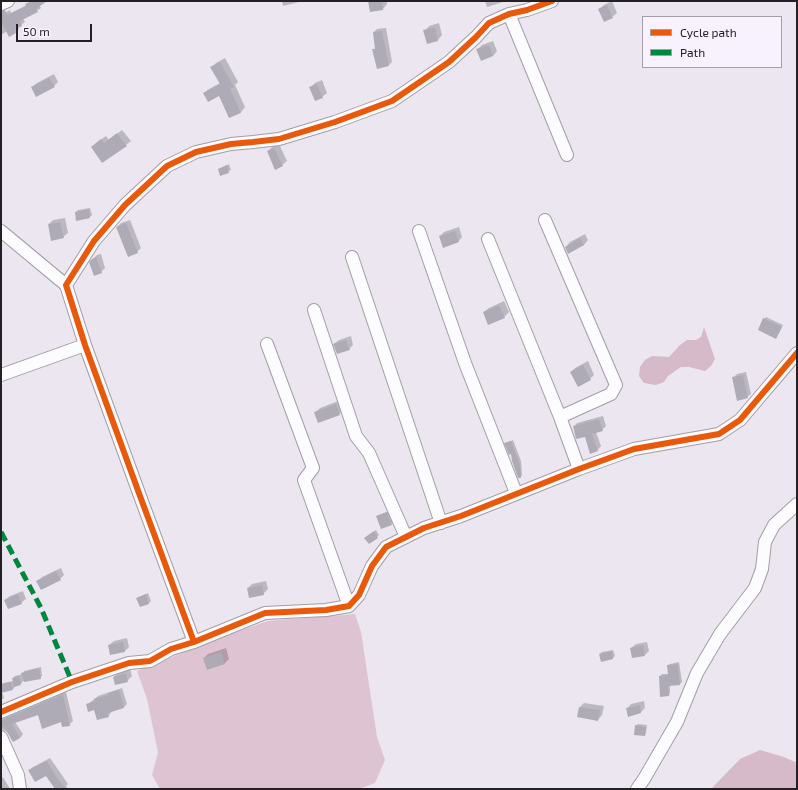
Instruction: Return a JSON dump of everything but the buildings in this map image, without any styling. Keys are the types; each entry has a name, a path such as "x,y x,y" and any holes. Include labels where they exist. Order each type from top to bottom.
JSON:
{"street":[{"path":"1,4 8,1"},
{"path":"66,285 94,241 125,205 167,166 196,152 231,144 279,138 335,122 392,101 449,62 489,23 509,14 527,10 552,1"},
{"path":"509,14 567,155"},
{"path":"545,220 616,386 611,394 560,417"},
{"path":"1,231 66,285 85,345 194,642"},
{"path":"419,231 465,363 516,493"},
{"path":"488,239 560,417 579,469"},
{"path":"352,257 441,523"},
{"path":"314,310 356,436 369,453 406,537"},
{"path":"267,344 313,468 304,480 349,606"},
{"path":"1,375 85,345"},
{"path":"1,712 72,682 129,663 150,660 171,649 194,642 265,613 326,610 349,606 359,595 372,566 386,547 424,528 461,516 516,493 634,449 719,434 740,420 797,353"},
{"path":"637,789 677,722 697,673 720,634 755,588 762,569 765,542 774,525 797,504"},
{"path":"1,737 18,775 20,789"}],"shaded area":[{"path":"704,327 715,359 711,366 705,371 689,367 681,367 668,376 664,382 656,385 644,383 639,376 640,367 645,360 652,356 669,357 687,340 696,340 701,337"},
{"path":"355,614 361,632 377,737 385,760 375,783 358,789 160,789 152,775 158,752 147,699 137,671 222,637 268,621"},
{"path":"760,750 784,757 797,763 797,789 711,789 740,759"}],"marked path":[{"path":"1,532 41,608 72,682"}],"cycle path":[{"path":"194,642 85,345 66,285 94,241 125,205 167,166 196,152 231,144 279,139 335,122 392,101 449,62 489,23 509,14 527,10 552,1"},
{"path":"1,712 72,682 129,663 150,661 171,649 194,642 265,613 326,610 349,606 359,595 372,566 386,547 424,528 461,516 579,469 634,449 719,434 740,420 797,353"}]}
